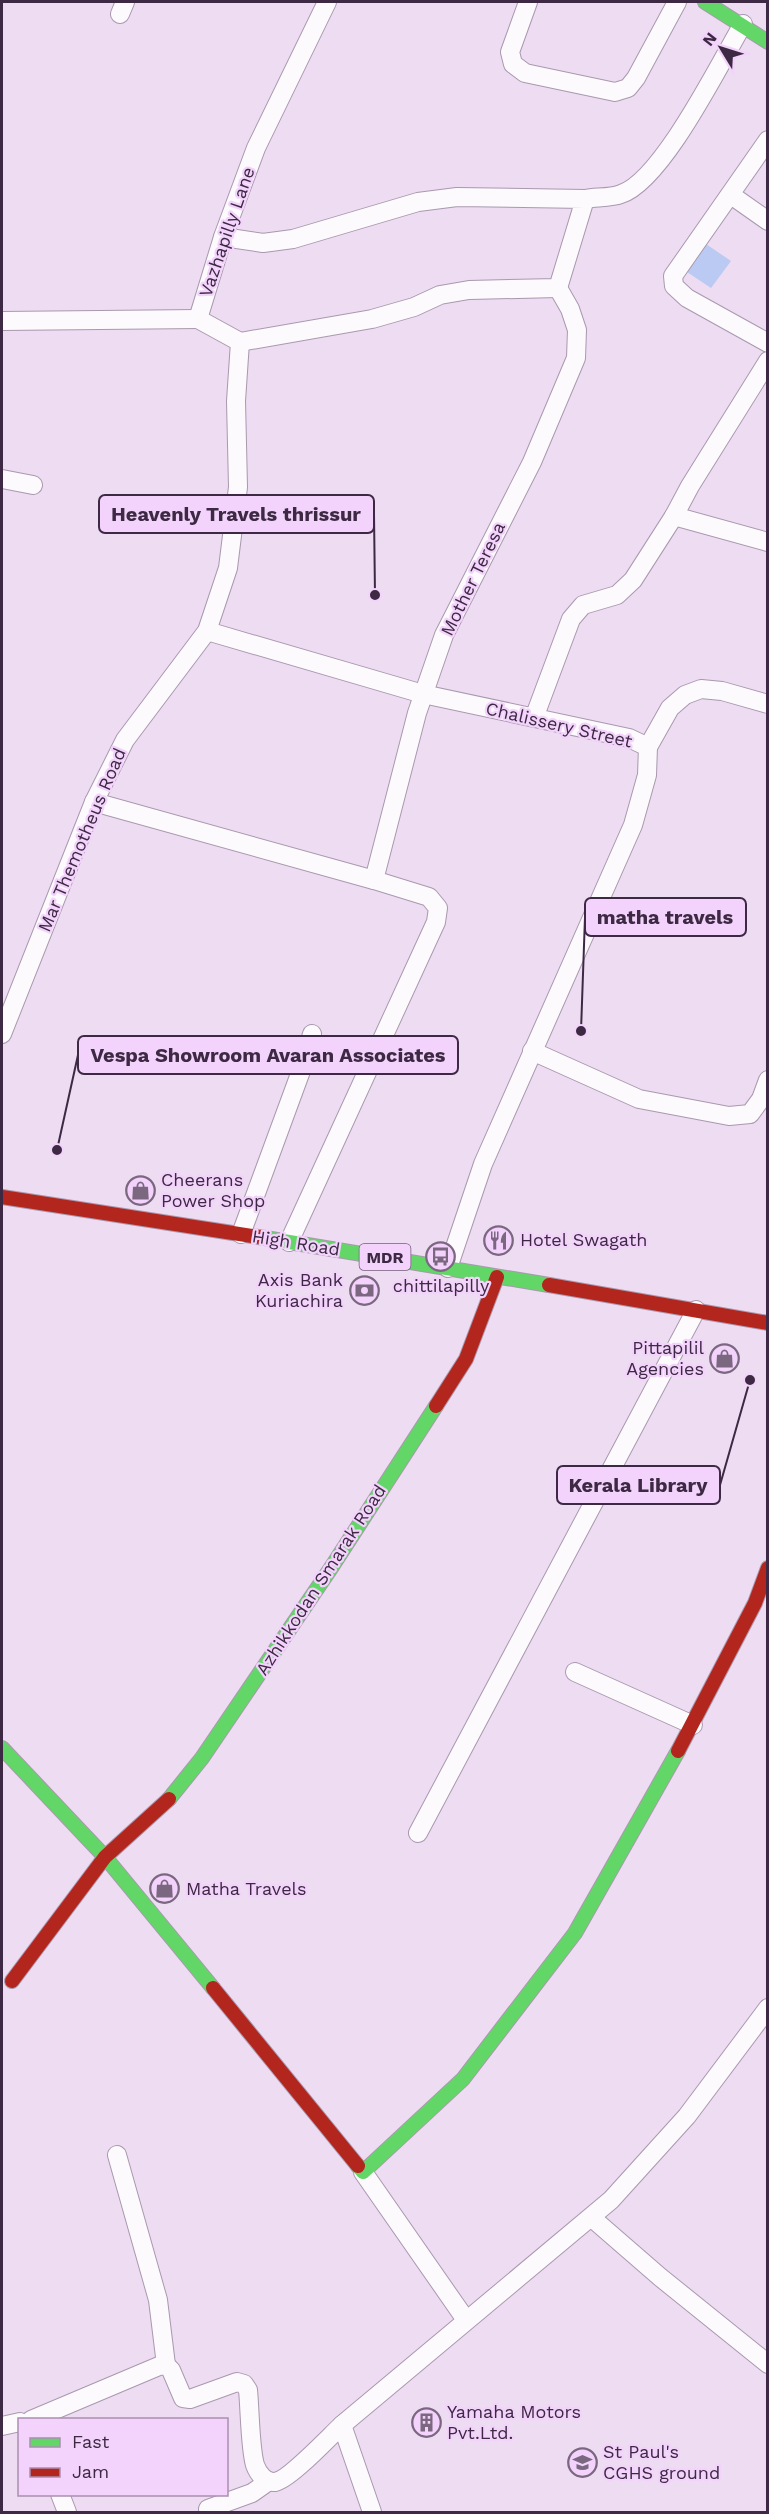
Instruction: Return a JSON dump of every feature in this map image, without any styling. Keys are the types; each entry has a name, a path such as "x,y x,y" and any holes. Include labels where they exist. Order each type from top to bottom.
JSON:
{"street":[{"name":"Vazhapilly Lane","path":"240,342 198,319 223,237 256,148 327,2"},
{"path":"528,2 510,52 513,64 525,73 615,92 628,88 636,78 677,2"},
{"path":"705,2 768,42"},
{"path":"223,237 263,243 293,239 418,202 457,197 585,199 621,195 639,184 671,146 743,24"},
{"path":"768,140 732,195 675,272 674,286 687,298 768,342"},
{"path":"732,195 768,221"},
{"path":"207,631 228,568 238,487 236,401 240,342 372,319 414,307 440,294 470,290 558,288 585,199"},
{"name":"Mother Teresa","path":"374,880 423,694 444,635 532,462 576,358 577,330 570,309 558,288"},
{"path":"2,321 198,319"},
{"path":"534,718 571,619 583,605 617,595 633,580 768,361"},
{"path":"2,479 33,485"},
{"path":"674,516 768,542"},
{"name":"Chalissery Street","path":"207,631 423,694 629,738 648,747 647,774 633,825 483,1164 448,1268"},
{"name":"Mar Themotheus Road","path":"2,1034 94,802 125,740 207,631"},
{"path":"648,747 670,708 685,695 700,689 722,691 768,704"},
{"path":"94,802 374,880 429,897 438,908 436,922 289,1242"},
{"path":"241,1234 302,1071 312,1034"},
{"path":"532,1051 639,1099 729,1116 750,1114 761,1099 768,1080"},
{"name":"High Road","path":"2,1197 497,1276 768,1323"},
{"name":"Azhikkodan Smarak Road","path":"12,1981 105,1857 164,1806 202,1758 331,1568 466,1359 497,1276"},
{"path":"418,1833 696,1310"},
{"path":"363,2172 463,2079 575,1933 761,1606 768,1568"},
{"path":"575,1672 693,1725"},
{"path":"2,1748 105,1857 363,2172 466,2320"},
{"path":"117,2155 158,2300 166,2365 171,2370 183,2398 190,2399 237,2382 244,2384 248,2390 255,2464 261,2476 269,2481 277,2482 288,2475 342,2425 466,2320 611,2200 687,2116 768,2008"},
{"path":"592,2218 660,2277 768,2364"},
{"path":"34,2418 166,2365"},
{"path":"2,2426 18,2422"},
{"path":"342,2425 372,2512"},
{"path":"208,2510 252,2493 269,2481"},
{"path":"61,2496 67,2512"}],"water":[{"path":"703,242 731,261 711,288 684,270"}],"traffic: fast":[{"path":"705,2 768,42"},
{"path":"265,1238 549,1285"},
{"path":"169,1799 202,1758 331,1568 436,1406"},
{"path":"2,1748 105,1857 213,1988"},
{"path":"358,2166 363,2172 463,2079 575,1933 678,1751"}],"traffic: jam":[{"path":"2,1197 265,1238"},
{"path":"436,1406 466,1359 497,1277"},
{"path":"549,1285 768,1323"},
{"path":"678,1751 755,1603 768,1568"},
{"path":"12,1981 105,1857 169,1799"},
{"path":"213,1988 358,2166"}],"place":[{"name":"Heavenly Travels thrissur","path":"375,595"},
{"name":"matha travels","path":"581,1031"},
{"name":"Vespa Showroom Avaran Associates","path":"57,1150"},
{"name":"Cheerans Power Shop","path":"140,1190"},
{"name":"Hotel Swagath","path":"499,1240"},
{"name":"chittilapilly","path":"441,1257"},
{"name":"Axis Bank Kuriachira","path":"364,1290"},
{"name":"Pittapilil Agencies","path":"725,1358"},
{"name":"Kerala Library","path":"750,1380"},
{"name":"Matha Travels","path":"165,1889"},
{"name":"Yamaha Motors Pvt.Ltd.","path":"426,2422"},
{"name":"St Paul's CGHS ground","path":"582,2462"}]}
